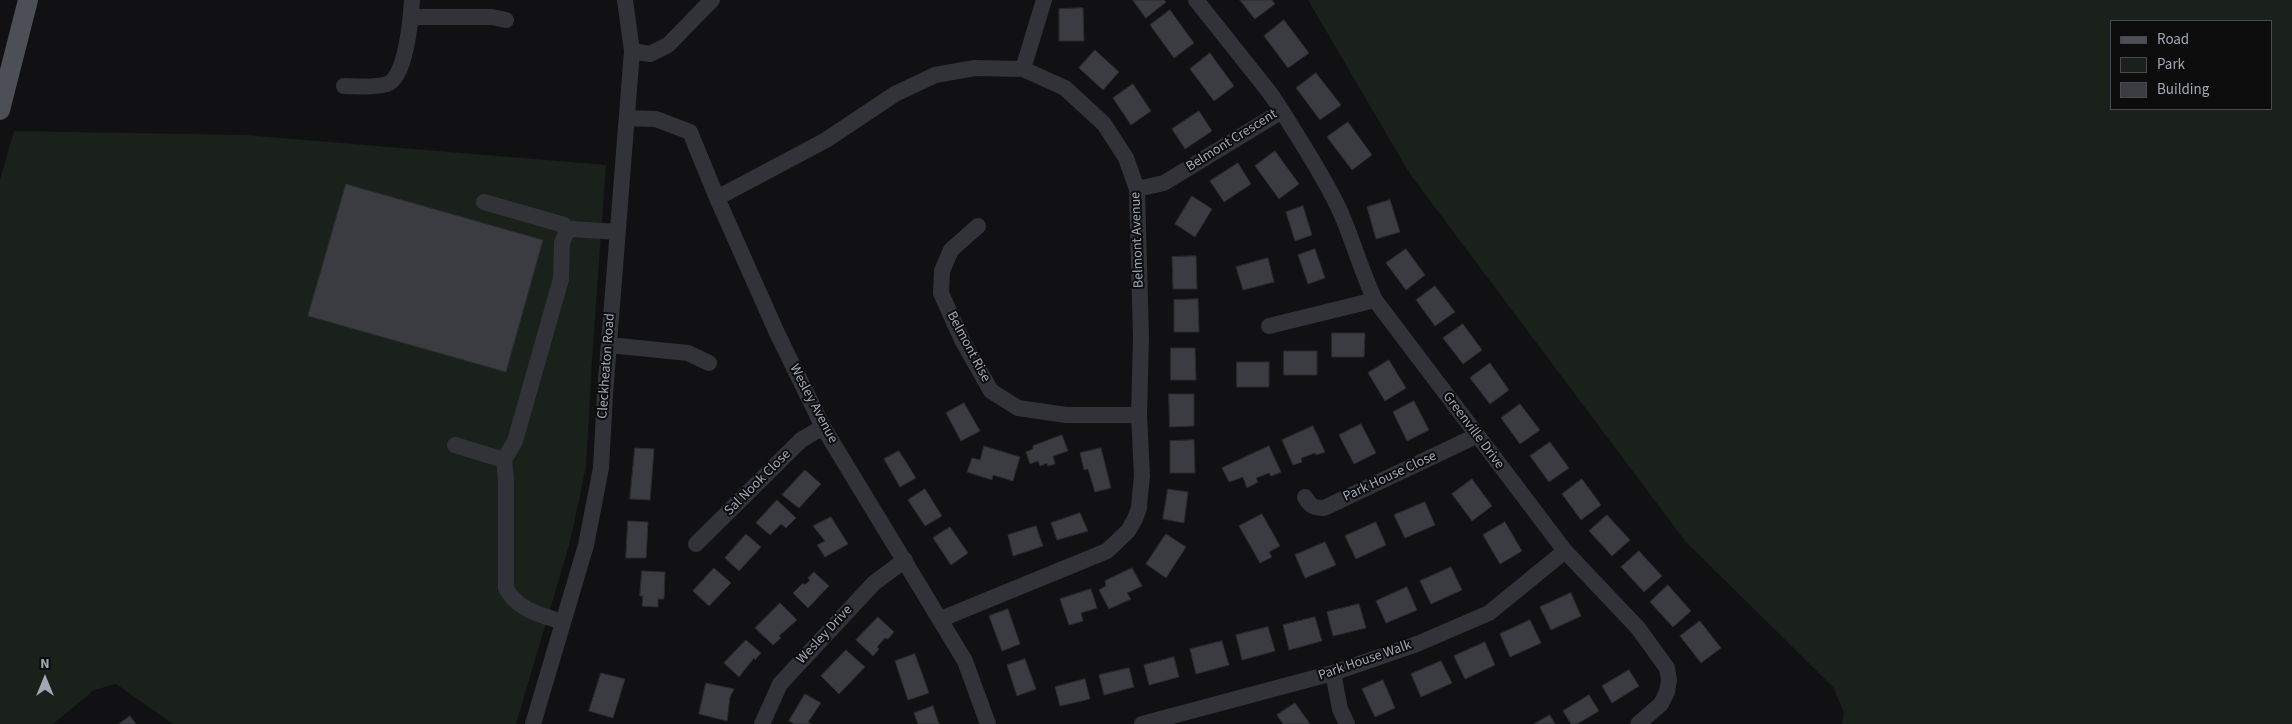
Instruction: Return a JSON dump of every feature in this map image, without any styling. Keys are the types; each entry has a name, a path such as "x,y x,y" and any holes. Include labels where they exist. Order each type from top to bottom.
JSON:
{"main road":[{"path":"0,110 28,0"},
{"path":"0,62 19,37"}],"street":[{"path":"344,86 387,84 395,79 400,70 411,17 412,0"},
{"name":"Cleckheaton Road","path":"533,724 586,545 601,468 608,345 632,51 624,0"},
{"path":"632,51 650,54 668,45 712,0"},
{"path":"1023,70 1044,0"},
{"name":"Belmont Crescent","path":"1137,189 1164,183 1282,111 1270,93 1196,0"},
{"path":"411,17 492,17 506,20"},
{"name":"Belmont Avenue","path":"717,198 826,140 895,94 934,75 975,68 1023,70 1065,88 1104,124 1126,158 1137,189 1141,338 1138,416 1142,476 1139,508 1132,525 1108,551 941,619"},
{"name":"Greenville Drive","path":"1282,111 1323,178 1340,212 1362,274 1375,300 1564,551 1638,628 1667,668 1669,680 1667,692 1661,704 1638,724"},
{"name":"Wesley Avenue","path":"627,118 656,118 690,132 780,340 823,427 965,661 988,724"},
{"path":"484,202 564,224 569,231"},
{"name":"Belmont Rise","path":"978,226 952,250 942,270 941,293 962,340 992,390 1018,408 1066,416 1138,416"},
{"path":"563,622 534,612 512,600 506,588 506,478 504,460 518,432 561,280 562,243 572,229 618,232"},
{"path":"1269,326 1375,300"},
{"path":"608,345 688,353 709,363"},
{"name":"Sal Nook Close","path":"696,544 801,440 823,427"},
{"name":"Park House Close","path":"1305,497 1309,504 1316,508 1324,508 1476,436"},
{"path":"454,446 504,460"},
{"name":"Park House Walk","path":"1142,724 1333,673 1417,644 1489,613 1564,551"},
{"name":"Wesley Drive","path":"762,724 780,684 874,583 905,560"},
{"path":"1333,673 1340,709 1347,724"}],"green space":[{"path":"1308,0 2292,0 2292,724 1842,724 1844,713 1833,687 1685,541 1410,174"},
{"path":"14,131 245,135 606,165 586,467 570,542 516,724 173,724 116,684 94,690 53,724 0,724 0,180"}],"building":[{"path":"1133,0 1164,0 1166,2 1146,18"},
{"path":"1240,0 1272,0 1275,4 1255,19"},
{"path":"1083,8 1084,41 1059,41 1059,9"},
{"path":"1170,10 1194,43 1174,58 1150,25"},
{"path":"1284,20 1309,53 1288,68 1264,36"},
{"path":"1095,50 1119,72 1103,90 1079,68"},
{"path":"1210,53 1234,86 1214,101 1190,69"},
{"path":"1316,73 1341,105 1320,120 1296,88"},
{"path":"1133,84 1151,111 1131,125 1113,98"},
{"path":"1199,111 1212,131 1185,149 1172,129"},
{"path":"1348,122 1372,155 1352,170 1327,137"},
{"path":"1275,151 1299,184 1279,199 1255,166"},
{"path":"1238,163 1251,184 1224,202 1210,181"},
{"path":"346,184 543,240 506,372 308,316"},
{"path":"1192,196 1212,209 1195,237 1175,224"},
{"path":"1390,200 1400,232 1376,239 1367,207"},
{"path":"1303,206 1312,235 1295,241 1286,212"},
{"path":"1315,249 1325,278 1308,284 1298,255"},
{"path":"1406,249 1425,275 1406,290 1386,263"},
{"path":"1196,256 1197,289 1173,289 1172,257"},
{"path":"1268,258 1274,282 1243,290 1236,267"},
{"path":"1435,286 1455,312 1435,326 1416,300"},
{"path":"1198,299 1199,332 1174,332 1174,300"},
{"path":"1463,324 1482,350 1463,364 1443,338"},
{"path":"1332,333 1365,333 1364,357 1332,357"},
{"path":"1171,348 1195,348 1196,380 1171,380"},
{"path":"1284,351 1317,351 1317,375 1284,375"},
{"path":"1389,360 1406,388 1385,401 1368,373"},
{"path":"1237,362 1269,362 1269,387 1237,387"},
{"path":"1490,363 1509,390 1490,404 1470,378"},
{"path":"1169,394 1194,394 1194,426 1170,427"},
{"path":"1414,401 1429,430 1407,441 1393,412"},
{"path":"964,403 980,431 961,441 946,413"},
{"path":"1520,404 1540,430 1520,444 1501,418"},
{"path":"1361,424 1376,453 1354,464 1339,435"},
{"path":"1313,426 1325,452 1301,458 1302,462 1293,465 1282,440"},
{"path":"1062,435 1068,451 1053,456 1055,464 1048,466 1047,463 1040,466 1038,461 1030,464 1026,452 1033,449 1033,446"},
{"path":"1194,440 1195,473 1170,473 1170,441"},
{"path":"1550,442 1569,468 1549,482 1530,456"},
{"path":"984,446 1020,457 1013,481 993,475 992,480 967,472 972,458 980,460"},
{"path":"1269,446 1281,472 1271,476 1269,473 1256,478 1258,482 1247,488 1243,477 1229,482 1222,468"},
{"path":"635,448 654,449 650,500 630,499"},
{"path":"1101,448 1111,488 1095,492 1088,469 1084,470 1080,453"},
{"path":"899,451 916,478 900,487 884,459"},
{"path":"805,470 821,484 799,508 782,495"},
{"path":"1472,479 1492,506 1472,521 1452,494"},
{"path":"1582,479 1601,505 1581,520 1562,494"},
{"path":"925,489 942,516 925,526 908,500"},
{"path":"1168,489 1188,492 1184,523 1163,519"},
{"path":"777,500 796,518 786,528 781,524 770,535 756,523"},
{"path":"1425,502 1435,525 1405,538 1394,515"},
{"path":"1080,513 1088,531 1057,540 1051,523"},
{"path":"1262,514 1280,546 1269,552 1272,557 1260,563 1239,526"},
{"path":"1607,515 1630,540 1612,556 1589,531"},
{"path":"831,517 848,544 825,557 817,545 825,541 813,526"},
{"path":"628,521 648,522 646,558 626,558"},
{"path":"1376,522 1386,545 1356,559 1345,536"},
{"path":"1505,522 1522,551 1500,564 1483,535"},
{"path":"1036,526 1043,546 1013,556 1008,535"},
{"path":"950,527 968,553 951,565 933,538"},
{"path":"746,534 761,547 739,571 725,558"},
{"path":"1166,534 1186,547 1166,578 1146,564"},
{"path":"1325,542 1336,565 1305,578 1295,555"},
{"path":"1639,551 1662,576 1644,592 1621,567"},
{"path":"1451,567 1462,590 1431,604 1420,581"},
{"path":"714,568 731,583 709,606 693,591"},
{"path":"1132,568 1142,586 1127,593 1131,599 1109,609 1099,590 1106,586 1105,581"},
{"path":"642,571 665,572 664,599 658,599 658,607 642,606 643,596 640,596"},
{"path":"814,572 829,586 808,608 793,593 803,583 805,585 810,580 808,578"},
{"path":"1668,585 1691,611 1673,627 1650,602"},
{"path":"1407,587 1417,610 1386,623 1376,601"},
{"path":"1091,589 1097,608 1081,613 1083,621 1069,625 1060,599"},
{"path":"1571,593 1581,616 1551,630 1540,607"},
{"path":"780,603 797,620 779,636 781,638 773,645 755,628"},
{"path":"1359,604 1366,628 1333,636 1327,612"},
{"path":"1008,609 1020,644 1002,651 989,616"},
{"path":"878,617 894,632 877,647 879,649 873,656 856,640"},
{"path":"1315,617 1322,641 1289,650 1283,625"},
{"path":"1530,620 1541,643 1510,657 1500,634"},
{"path":"1700,621 1721,648 1701,663 1680,636"},
{"path":"1268,627 1275,651 1242,660 1236,635"},
{"path":"746,640 761,653 755,660 754,658 739,677 724,663"},
{"path":"1222,641 1229,665 1196,674 1190,649"},
{"path":"1485,642 1495,665 1465,679 1454,656"},
{"path":"846,650 865,667 839,694 821,676"},
{"path":"915,654 929,693 908,700 895,661"},
{"path":"1174,657 1179,677 1149,685 1144,665"},
{"path":"1025,659 1036,689 1017,696 1007,665"},
{"path":"1441,661 1452,683 1421,697 1411,674"},
{"path":"1129,668 1134,687 1104,695 1099,675"},
{"path":"1629,670 1639,686 1612,703 1602,686"},
{"path":"601,673 625,679 613,718 589,711"},
{"path":"1085,679 1090,699 1060,706 1055,687"},
{"path":"1383,680 1395,708 1375,717 1362,689"},
{"path":"706,683 734,689 730,697 727,721 699,714"},
{"path":"805,694 821,703 808,722 811,724 794,724 789,721"},
{"path":"1589,695 1599,711 1577,724 1571,724 1563,711"},
{"path":"1295,703 1310,724 1283,724 1277,715"},
{"path":"933,706 939,724 918,724 914,713"},
{"path":"1550,715 1555,724 1534,724"},
{"path":"130,716 136,724 119,724"}]}
